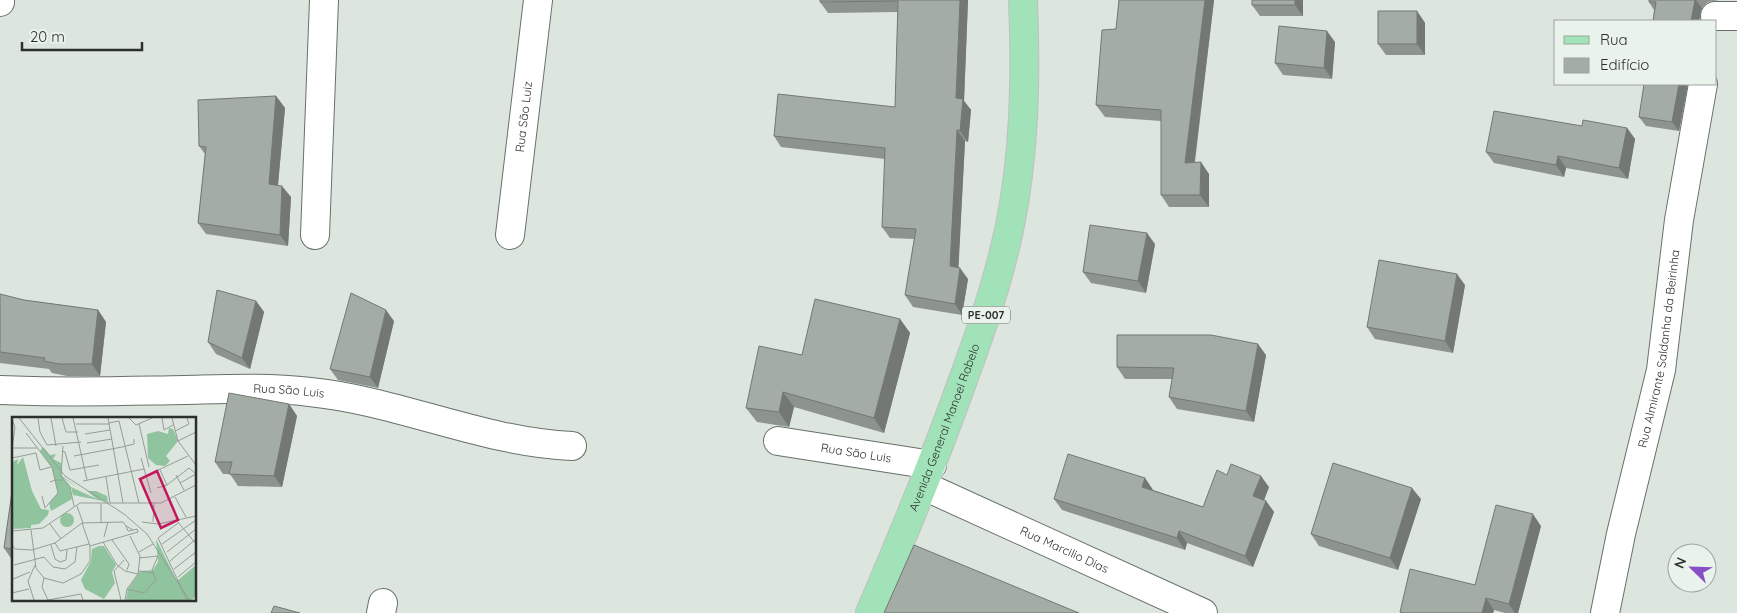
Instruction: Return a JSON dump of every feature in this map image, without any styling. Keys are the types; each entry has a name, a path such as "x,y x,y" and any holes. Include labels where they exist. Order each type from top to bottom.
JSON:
{"main road":[{"name":"Avenida General Manoel Rabelo","path":"870,613 928,475 982,330 995,289 1009,228 1019,168 1025,102 1024,0"}],"street":[{"path":"315,235 324,0"},
{"name":"Rua São Luiz","path":"510,234 538,0"},
{"name":"Rua Almirante Saldanha da Beirinha","path":"1604,613 1620,534 1661,370 1679,220 1704,85"},
{"name":"Rua São Luis","path":"0,390 50,393 251,389 311,392 416,413 484,433 540,444 572,446"},
{"name":"Rua São Luis","path":"778,441 928,475"},
{"name":"Rua Marcilio Dias","path":"928,475 1203,613"}],"building":[{"path":"820,0 960,0 956,98 963,99 960,131 957,130 950,266 960,268 955,304 905,295 916,229 882,227 885,148 774,136 778,94 895,107 898,1 820,2"},
{"path":"1119,0 1205,0 1185,163 1201,162 1200,195 1161,195 1161,110 1096,105 1102,30 1116,29"},
{"path":"1252,0 1295,0 1295,5 1252,5"},
{"path":"1649,0 1695,0 1691,20 1653,20 1656,2 1649,2"},
{"path":"1378,11 1417,11 1417,44 1378,44"},
{"path":"1279,26 1327,31 1324,68 1275,63"},
{"path":"1644,85 1679,85 1672,122 1639,117"},
{"path":"276,96 269,184 282,186 280,235 198,223 206,147 199,146 198,100"},
{"path":"1494,111 1582,126 1583,120 1627,128 1619,168 1558,156 1556,165 1486,152"},
{"path":"1090,225 1147,233 1138,281 1083,272"},
{"path":"1379,260 1457,274 1445,341 1367,327"},
{"path":"217,290 256,301 242,358 208,342"},
{"path":"351,293 386,310 370,377 330,369"},
{"path":"0,294 24,300 98,310 92,364 59,364 44,361 45,358 0,352"},
{"path":"815,299 900,319 874,418 783,392 779,412 746,408 759,346 802,355"},
{"path":"1117,335 1211,335 1258,344 1246,411 1169,397 1174,368 1117,367"},
{"path":"229,393 289,404 274,476 229,474 232,462 215,462"},
{"path":"1068,454 1145,478 1142,487 1203,507 1217,470 1227,475 1231,464 1261,476 1253,496 1266,501 1245,556 1179,531 1177,538 1054,499"},
{"path":"1333,463 1412,488 1390,558 1311,534"},
{"path":"12,492 12,549 4,548"},
{"path":"1496,505 1533,514 1509,604 1486,598 1482,613 1400,612 1410,569 1475,585"},
{"path":"914,545 1079,613 884,613"},
{"path":"274,606 300,613 271,613"}]}
